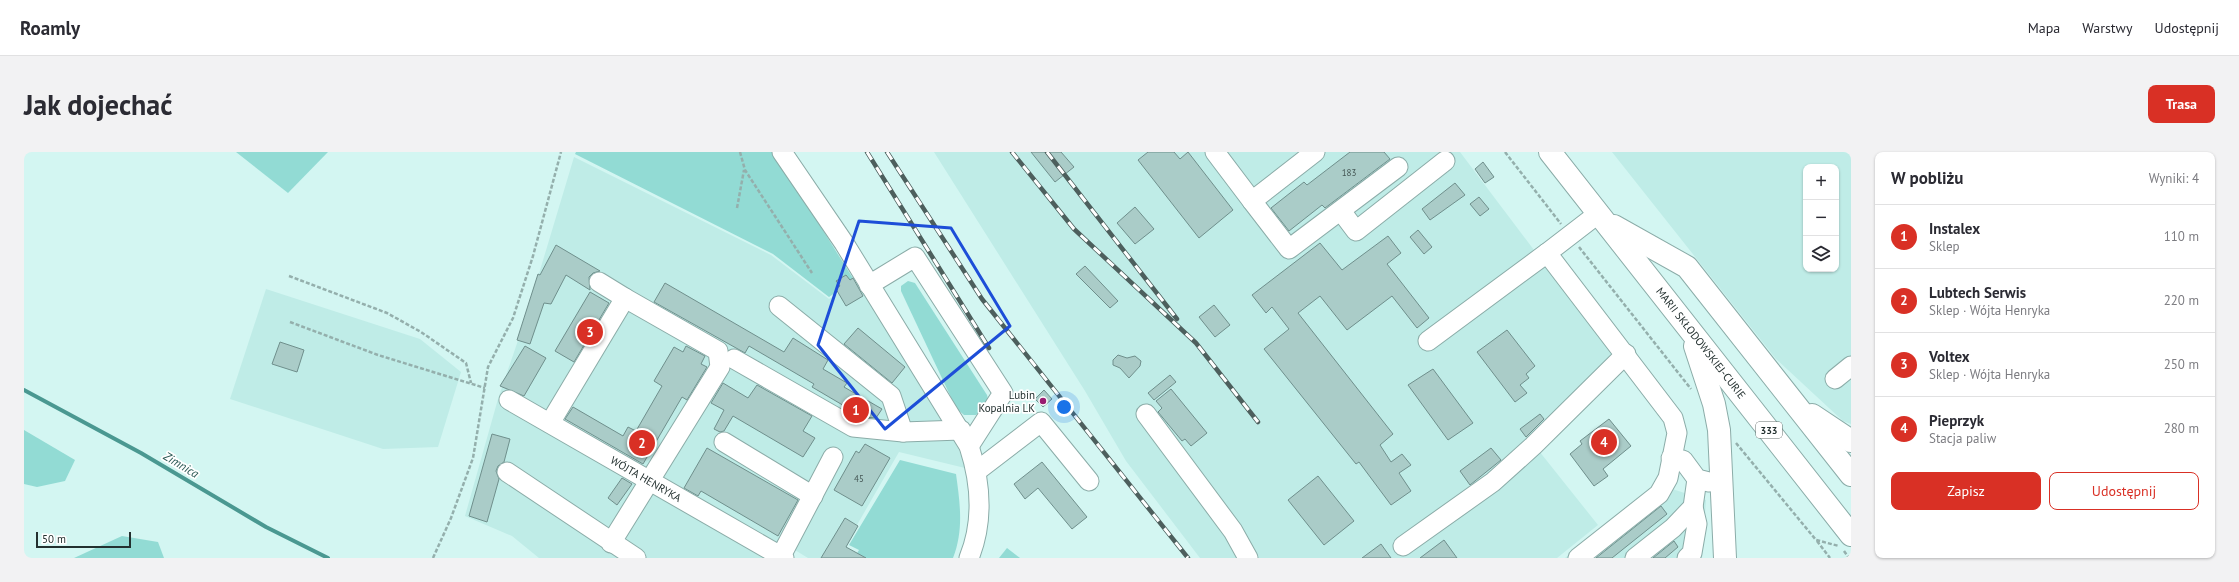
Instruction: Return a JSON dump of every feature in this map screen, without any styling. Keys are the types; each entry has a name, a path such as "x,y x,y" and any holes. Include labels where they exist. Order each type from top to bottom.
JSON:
{"main road":[{"name":"MARII SKŁODOWSKIEJ-CURIE","path":"1550,152 1687,326 1846,544"},
{"path":"1602,217 1687,267 1851,474"},
{"path":"1687,326 1706,377 1720,433 1725,558"},
{"path":"1796,405 1851,441"}],"street":[{"path":"782,152 869,285 965,438 977,471 980,500 974,544 968,558"},
{"path":"1215,152 1289,249 1398,167"},
{"path":"1252,201 1315,152"},
{"path":"1341,210 1356,230 1445,162"},
{"path":"1428,341 1570,236 1602,217"},
{"path":"1547,253 1626,354 1673,418 1677,433 1668,478 1659,494 1578,558"},
{"path":"869,285 915,257 1003,393 965,438"},
{"path":"599,282 624,298 718,351 720,367 611,543"},
{"path":"550,423 624,298"},
{"path":"779,306 891,396 903,432"},
{"path":"1403,546 1492,482 1533,446 1626,354"},
{"path":"734,359 853,427 965,438"},
{"path":"1835,379 1851,366"},
{"name":"WÓJTA HENRYKA","path":"509,400 782,557"},
{"path":"1146,414 1233,531 1248,558"},
{"path":"977,471 1040,422 1089,481"},
{"path":"724,442 813,496"},
{"path":"782,557 833,457"},
{"path":"1671,458 1684,460 1697,479 1722,486"},
{"path":"507,472 611,543 636,558"},
{"path":"1687,558 1692,553 1697,524 1693,506 1697,479"},
{"path":"1635,558 1673,528 1693,506"}],"path":[{"path":"433,558 451,518 473,458 488,367 513,318 561,152"},
{"path":"740,152 744,170 812,273"},
{"path":"1504,152 1692,390"},
{"path":"737,208 744,170"},
{"path":"289,276 387,313 421,332 466,363 471,383"},
{"path":"290,322 378,355 485,388"},
{"path":"1720,433 1727,433 1830,558"},
{"path":"1816,540 1846,544 1849,558"}],"highlighted area":[{"path":"859,221 951,228 1010,326 885,429 818,345"}],"shaded area":[{"path":"236,152 328,152 288,193"},
{"path":"576,152 774,152 854,280 829,297 773,254 575,154"},
{"path":"934,152 1460,152 1623,368 1539,451 1598,525 1557,558 1200,558 1126,461 1085,391"},
{"path":"1612,152 1851,152 1851,424 1843,421 1776,359"},
{"path":"574,157 771,255 829,299 857,283 937,408 961,454 965,468 899,452 838,558 808,558 780,541 772,558 539,558 512,536 465,516 498,399 526,317"},
{"path":"908,281 915,283 987,395 989,403 976,415 964,415 956,408 901,291 901,286"},
{"path":"266,289 420,339 461,372 438,447 383,449 230,399"},
{"path":"24,430 75,460 65,481 37,487 24,484"},
{"path":"900,460 956,474 960,506 960,527 959,537 953,558 854,558 859,550 849,545"},
{"path":"1657,484 1706,500 1702,558 1565,558"},
{"path":"122,536 158,542 164,558 74,558"},
{"path":"1007,548 1020,558 999,558"}],"building":[{"path":"1031,152 1061,152 1074,167 1055,182"},
{"path":"1148,152 1174,152 1180,159 1188,152 1233,210 1199,238 1138,160"},
{"path":"1350,152 1384,152 1390,159 1325,208 1322,205 1289,231 1271,208 1304,182 1307,185"},
{"path":"1483,162 1494,177 1485,183 1475,169"},
{"path":"1455,183 1465,195 1430,220 1422,209"},
{"path":"1479,197 1489,209 1480,216 1470,204"},
{"path":"1135,207 1154,229 1135,244 1117,223"},
{"path":"1418,230 1432,247 1424,254 1410,237"},
{"path":"1388,236 1401,253 1387,264 1429,318 1417,328 1392,296 1347,330 1320,296 1298,313 1393,434 1380,445 1391,462 1402,454 1411,465 1399,473 1411,491 1391,505 1359,462 1356,464 1264,349 1289,329 1272,307 1266,313 1252,295 1320,243 1342,270"},
{"path":"556,245 600,271 593,273 589,277 590,290 566,275 551,304 544,303 530,344 517,340 538,274 540,275"},
{"path":"1085,266 1118,301 1110,308 1076,274"},
{"path":"846,275 850,280 853,278 863,296 846,306 836,289 840,286 836,281"},
{"path":"665,283 784,352 793,338 828,360 823,369 847,383 844,387 882,409 876,418 863,417 812,387 814,384 749,346 745,353 654,302"},
{"path":"590,292 609,303 574,362 555,351"},
{"path":"1214,305 1230,325 1215,337 1199,317"},
{"path":"858,328 905,367 892,383 844,344"},
{"path":"1507,330 1535,366 1526,374 1529,378 1520,385 1527,393 1515,402 1477,352"},
{"path":"280,342 304,350 297,372 272,364"},
{"path":"525,346 546,358 524,396 500,386"},
{"path":"686,346 705,356 701,364 707,367 687,400 682,397 643,464 565,419 573,407 623,436 628,427 636,431 662,386 654,381 674,347 683,352"},
{"path":"1118,355 1127,358 1135,356 1141,361 1140,366 1129,378 1120,368 1113,365 1113,360"},
{"path":"1433,369 1473,423 1448,440 1408,385"},
{"path":"1170,375 1176,382 1154,400 1148,393"},
{"path":"723,383 748,398 757,385 812,416 803,431 815,438 803,457 733,416 724,431 720,432 714,429 724,410 711,403"},
{"path":"1171,389 1207,433 1191,446 1185,439 1182,441 1158,412 1162,408 1156,401"},
{"name":"Lubin Kopalnia LK","path":"1044,390 1052,399 1043,407 1035,399"},
{"path":"1540,414 1544,419 1526,437 1520,429"},
{"path":"1609,419 1631,446 1603,469 1608,476 1594,486 1570,454 1582,444 1580,441"},
{"path":"492,434 510,439 504,462 498,466 496,471 499,479 487,522 469,516"},
{"path":"865,444 890,458 862,506 834,490 856,451 859,453"},
{"path":"707,448 798,500 778,536 701,491 698,496 684,488"},
{"path":"1491,448 1501,460 1470,485 1460,471"},
{"path":"1042,462 1087,517 1072,529 1038,488 1025,499 1014,484"},
{"path":"1318,476 1354,521 1324,545 1288,500"},
{"path":"622,478 632,484 617,505 608,498"},
{"path":"1661,506 1667,514 1612,558 1596,558"},
{"path":"845,518 858,526 846,547 866,558 821,558"},
{"path":"1444,540 1457,558 1420,558"},
{"path":"1674,541 1678,547 1665,558 1653,558"},
{"path":"1381,544 1391,558 1362,558"}],"waterway":[{"name":"Zimnica","path":"24,390 141,453 266,527 328,558"}],"railway":[{"path":"867,152 989,348"},
{"path":"887,152 982,299 1188,558"},
{"path":"1012,152 1074,229 1196,343 1258,422"},
{"path":"1047,152 1177,319"}],"place":[{"name":"Voltex","path":"590,332"},
{"name":"Lubin Kopalnia LK","path":"1043,401"},
{"name":"Instalex","path":"856,410"},
{"name":"Pieprzyk","path":"1604,442"},
{"name":"Lubtech Serwis","path":"642,443"}]}
